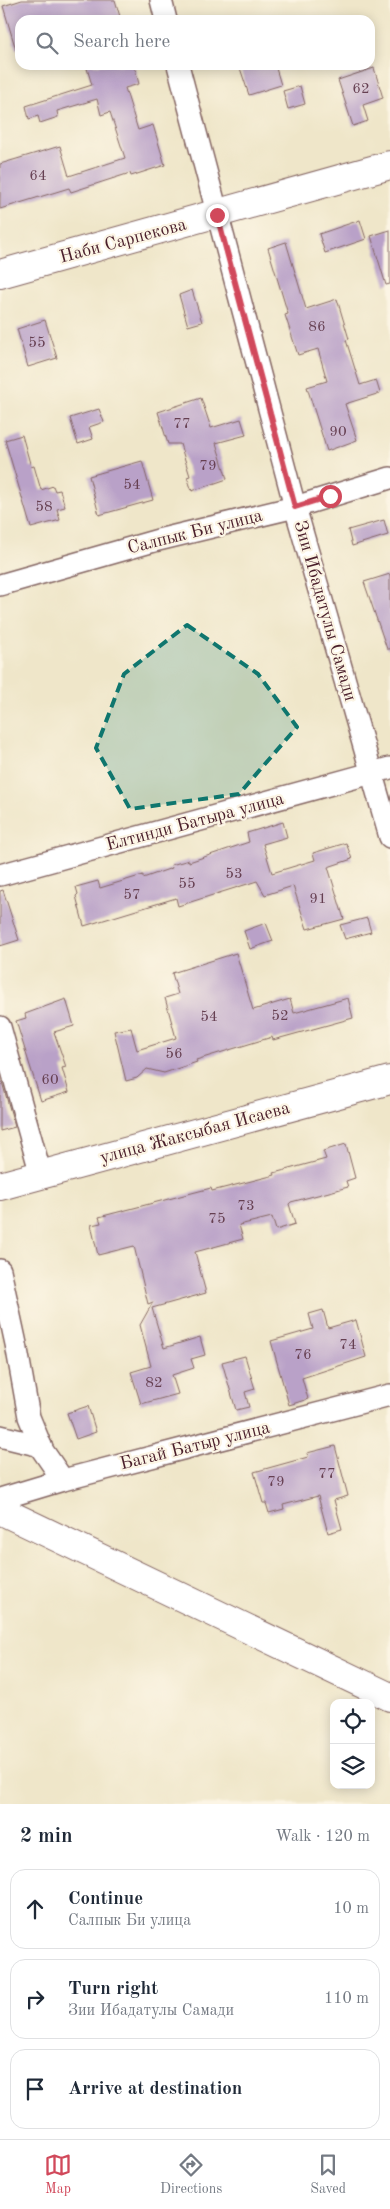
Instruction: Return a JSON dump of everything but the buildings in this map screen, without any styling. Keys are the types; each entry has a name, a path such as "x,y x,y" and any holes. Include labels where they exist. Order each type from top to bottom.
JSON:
{"street":[{"path":"161,0 165,15"},
{"name":"Зии Ибадатулы Самади","path":"179,70 295,507 382,771 390,837"},
{"name":"Наби Сарпекова","path":"0,274 217,215 390,165"},
{"name":"Салпык Би улица","path":"0,585 158,540 295,507 390,478"},
{"name":"Елтинди Батыра улица","path":"0,875 382,771"},
{"path":"0,1027 41,1175"},
{"name":"улица Жаксыбая Исаева","path":"0,1186 390,1080"},
{"path":"0,1270 29,1417 41,1446 63,1480"},
{"name":"Багай Батыр улица","path":"0,1498 390,1395"},
{"path":"0,1436 41,1446"},
{"path":"0,1510 390,1697"}],"highlighted area":[{"path":"187,625 258,674 297,727 239,794 130,809 96,748 124,674"}],"route":[{"path":"217,215 295,507 330,496"}]}
